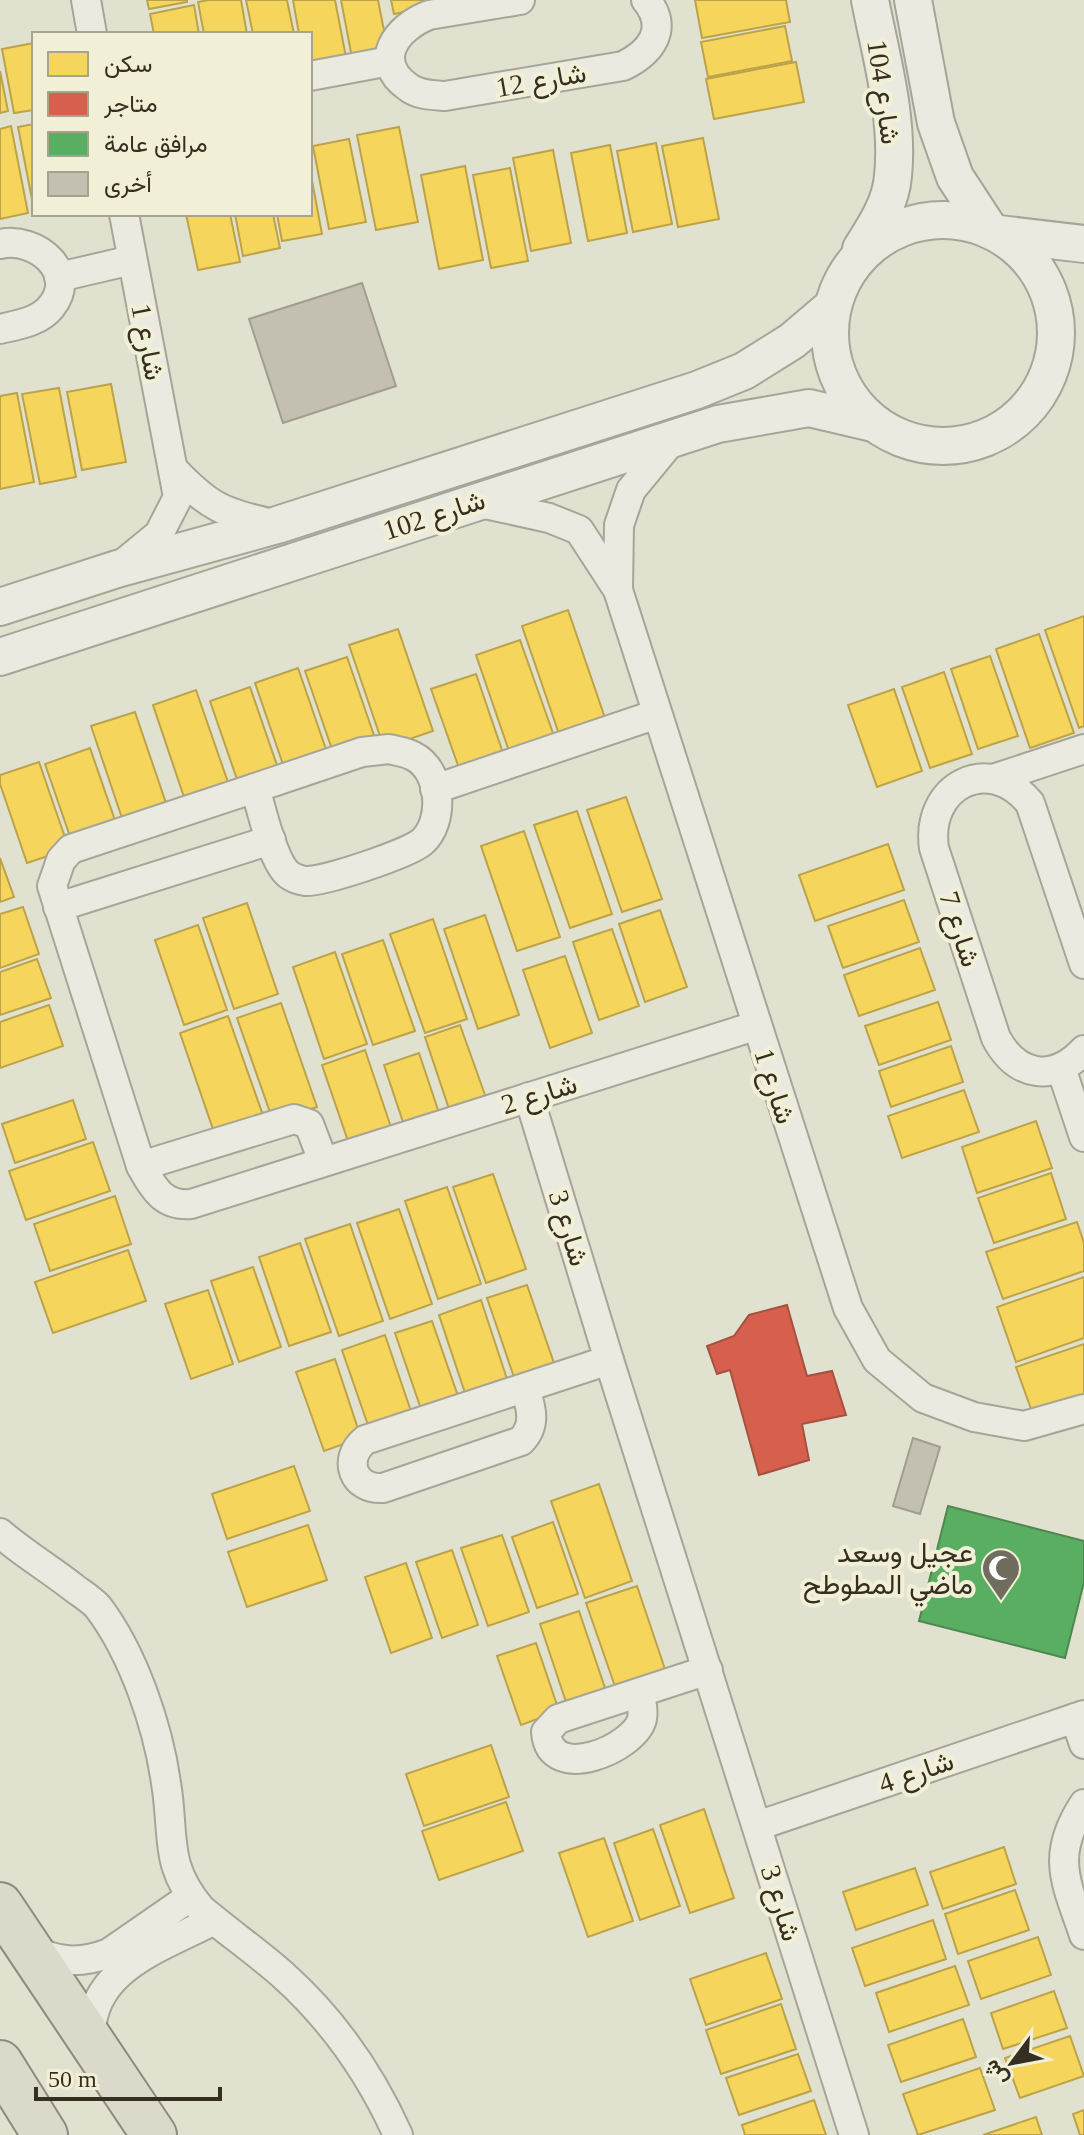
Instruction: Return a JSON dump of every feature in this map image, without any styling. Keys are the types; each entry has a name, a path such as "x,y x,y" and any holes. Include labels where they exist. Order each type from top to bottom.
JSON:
{"highway":[{"path":"0,1905 154,2135"},
{"path":"0,2063 37,2125"}],"street":[{"path":"86,0 92,32"},
{"path":"312,76 390,61 391,45 399,32 415,20 520,0"},
{"name":"شارع 12","path":"390,61 398,78 409,89 424,95 445,96 623,66 641,57 653,44 657,22 646,0"},
{"name":"شارع 104","path":"848,269 880,219 893,179 893,125 870,0"},
{"name":"شارع 104","path":"913,0 936,123 955,177 994,232"},
{"name":"شارع 1","path":"117,569 159,534 178,497 124,216"},
{"path":"1084,244 994,232 958,220 927,220 896,229 869,246 848,269 832,307 829,339 836,371 850,400 873,423 903,440 937,447 966,445 992,436 1016,421 1084,336"},
{"path":"994,232 1025,254 1048,291 1055,312 1056,345 1049,376"},
{"path":"0,244 28,244 42,251 59,277 58,294 51,308 24,324 0,329"},
{"path":"59,277 132,260"},
{"name":"شارع 102","path":"0,607 117,569 277,525 697,390 744,371 792,341 832,307"},
{"name":"شارع 102","path":"0,657 718,424 809,408 873,423"},
{"name":"شارع 1","path":"618,590 619,525 631,490 673,439"},
{"path":"173,469 199,496 225,513 277,525"},
{"name":"شارع 1","path":"475,502 549,518 579,530 618,590 755,1026 848,1308 877,1360 923,1398 974,1417 1024,1426 1084,1409"},
{"path":"255,788 271,840 285,872 294,879 308,881 410,849 430,832 437,804 435,789 657,714"},
{"name":"شارع 2","path":"435,789 426,767 414,756 389,749 362,752 71,849 61,860 52,886 58,907 141,1166 156,1191 166,1199 177,1205 191,1204 755,1026"},
{"name":"شارع 7","path":"1061,1068 1040,1072 1028,1070 1003,1051 996,1038 934,848 932,833 935,815 945,799 967,780 996,778 1084,749"},
{"path":"996,778 1018,788 1030,803 1084,964"},
{"path":"58,907 271,840"},
{"path":"1084,1050 1074,1061 1061,1068 1084,1137"},
{"name":"شارع 3","path":"529,1097 854,2135"},
{"path":"141,1166 294,1119 309,1124 323,1161"},
{"path":"525,1388 532,1424 521,1441 383,1488 366,1486 355,1475 353,1454 365,1440 609,1360"},
{"path":"0,1533 97,1605 125,1654 155,1727 167,1784 170,1844 181,1880 190,1897 274,1967 316,2009 344,2042 398,2135"},
{"path":"639,1694 708,1670"},
{"name":"شارع 4","path":"757,1826 1081,1725"},
{"path":"1084,1804 1064,1841 1063,1859 1066,1883 1084,1935"},
{"path":"29,1948 41,1955 68,1962 96,1958 109,1953 190,1897"},
{"path":"91,2041 93,2010 98,1996 113,1978 136,1961 214,1920"}],"building: سكن":[{"path":"147,0 187,0 187,2 149,9"},
{"path":"241,0 247,32 204,32 198,2"},
{"path":"246,0 287,0 294,32 253,32"},
{"path":"293,0 335,0 346,57 312,64 312,32 299,32"},
{"path":"341,0 378,0 389,56 353,63"},
{"path":"391,0 433,0 435,6 394,14"},
{"path":"695,0 786,0 790,22 702,38"},
{"path":"194,5 199,32 154,32 150,14"},
{"path":"785,26 792,61 708,77 701,42"},
{"path":"32,43 32,110 14,113 2,49"},
{"path":"796,62 804,102 714,119 706,79"},
{"path":"0,71 8,111 0,113"},
{"path":"32,124 32,200 18,127"},
{"path":"11,126 28,213 0,219 0,129"},
{"path":"399,127 418,222 376,230 357,135"},
{"path":"703,138 719,219 678,227 662,146"},
{"path":"349,139 366,222 329,229 313,146"},
{"path":"656,143 672,224 633,232 617,151"},
{"path":"610,145 627,233 588,241 571,153"},
{"path":"553,150 571,243 531,251 513,158"},
{"path":"465,166 483,260 439,269 421,175"},
{"path":"510,168 528,261 491,268 473,175"},
{"path":"312,181 322,234 282,241 277,216 312,216"},
{"path":"186,216 230,216 240,262 198,270"},
{"path":"235,216 273,216 280,248 243,256"},
{"path":"111,384 126,462 82,470 67,392"},
{"path":"59,388 76,477 40,484 22,394"},
{"path":"17,393 34,482 0,489 0,396"},
{"path":"568,610 605,718 559,734 522,626"},
{"path":"1084,616 1084,726 1079,728 1045,630"},
{"path":"398,629 433,731 384,748 349,645"},
{"path":"1039,634 1074,733 1030,748 996,649"},
{"path":"520,640 554,736 509,751 476,655"},
{"path":"990,656 1018,736 978,749 951,669"},
{"path":"347,657 377,744 335,758 305,671"},
{"path":"298,668 330,761 287,776 255,683"},
{"path":"944,672 972,754 930,768 902,687"},
{"path":"476,674 504,756 460,771 431,689"},
{"path":"250,687 281,777 241,791 210,701"},
{"path":"894,689 922,771 877,787 848,705"},
{"path":"196,690 231,791 187,806 153,705"},
{"path":"135,712 168,809 124,824 91,726"},
{"path":"90,748 118,829 73,845 45,764"},
{"path":"39,762 69,849 27,863 0,784 0,775"},
{"path":"626,797 662,899 622,912 587,810"},
{"path":"577,811 612,914 570,928 534,825"},
{"path":"524,831 560,937 517,951 481,846"},
{"path":"888,844 904,890 815,921 799,875"},
{"path":"0,858 14,897 0,902"},
{"path":"904,900 919,942 843,968 828,926"},
{"path":"247,903 278,994 234,1009 203,918"},
{"path":"23,907 39,954 0,968 0,914"},
{"path":"660,910 687,987 645,1002 619,924"},
{"path":"485,915 519,1015 478,1029 444,929"},
{"path":"433,919 467,1019 425,1033 390,934"},
{"path":"198,925 227,1010 184,1025 155,940"},
{"path":"612,929 639,1006 599,1020 573,942"},
{"path":"383,940 415,1031 373,1045 342,954"},
{"path":"920,948 935,990 859,1016 844,975"},
{"path":"335,952 367,1044 324,1059 293,967"},
{"path":"565,956 592,1033 550,1048 523,970"},
{"path":"37,959 51,998 0,1015 0,972"},
{"path":"938,1002 951,1040 879,1065 865,1026"},
{"path":"281,1003 317,1107 273,1121 237,1018"},
{"path":"49,1005 63,1046 0,1068 0,1022"},
{"path":"228,1016 265,1121 216,1138 180,1033"},
{"path":"460,1025 489,1106 452,1118 425,1037"},
{"path":"951,1046 963,1082 891,1107 879,1071"},
{"path":"365,1050 392,1130 349,1144 322,1065"},
{"path":"419,1053 440,1116 405,1128 384,1065"},
{"path":"964,1090 979,1132 902,1158 888,1116"},
{"path":"73,1100 86,1139 15,1163 2,1124"},
{"path":"1036,1121 1052,1168 977,1193 962,1147"},
{"path":"93,1142 110,1191 26,1220 9,1171"},
{"path":"1051,1173 1066,1219 994,1243 978,1198"},
{"path":"493,1174 526,1269 486,1283 453,1187"},
{"path":"447,1187 481,1284 438,1299 405,1201"},
{"path":"115,1196 131,1244 50,1271 34,1224"},
{"path":"399,1209 432,1304 390,1319 357,1223"},
{"path":"1077,1222 1084,1243 1084,1271 1003,1299 986,1252"},
{"path":"350,1224 383,1321 339,1336 305,1239"},
{"path":"300,1243 331,1332 289,1346 259,1257"},
{"path":"128,1250 146,1301 53,1333 35,1282"},
{"path":"253,1267 281,1347 239,1362 211,1281"},
{"path":"1084,1277 1084,1338 1016,1362 997,1307"},
{"path":"527,1285 556,1369 516,1383 487,1298"},
{"path":"208,1290 233,1364 191,1379 165,1304"},
{"path":"481,1300 508,1382 466,1396 439,1315"},
{"path":"432,1321 460,1402 423,1415 395,1333"},
{"path":"385,1335 413,1417 370,1431 342,1350"},
{"path":"1084,1344 1084,1404 1035,1420 1016,1367"},
{"path":"335,1359 361,1438 324,1451 296,1372"},
{"path":"294,1466 310,1511 227,1539 212,1494"},
{"path":"599,1484 632,1581 585,1598 551,1501"},
{"path":"553,1522 578,1594 537,1608 512,1537"},
{"path":"308,1525 327,1580 247,1607 228,1552"},
{"path":"502,1535 529,1612 488,1626 461,1548"},
{"path":"452,1550 478,1625 442,1638 416,1562"},
{"path":"406,1563 432,1638 391,1653 365,1577"},
{"path":"637,1586 668,1678 618,1695 586,1603"},
{"path":"579,1611 607,1694 568,1708 540,1624"},
{"path":"536,1643 559,1711 521,1725 497,1656"},
{"path":"491,1745 509,1797 424,1826 406,1774"},
{"path":"506,1802 523,1851 439,1880 422,1831"},
{"path":"704,1809 734,1898 690,1913 660,1825"},
{"path":"653,1829 680,1906 640,1920 614,1843"},
{"path":"604,1838 633,1921 588,1937 559,1853"},
{"path":"1004,1847 1016,1884 943,1909 930,1872"},
{"path":"915,1868 928,1905 856,1930 843,1892"},
{"path":"1015,1890 1029,1930 958,1954 945,1914"},
{"path":"933,1920 946,1959 865,1986 852,1948"},
{"path":"1038,1937 1051,1975 981,1999 968,1961"},
{"path":"766,1953 782,1999 706,2025 690,1979"},
{"path":"955,1966 969,2005 889,2032 876,1993"},
{"path":"1054,1991 1067,2028 1003,2049 991,2013"},
{"path":"781,2004 796,2049 721,2074 706,2030"},
{"path":"963,2019 976,2057 901,2082 888,2045"},
{"path":"1070,2036 1084,2076 1020,2098 1005,2058"},
{"path":"798,2054 811,2091 739,2115 726,2078"},
{"path":"980,2068 995,2110 918,2135 903,2094"},
{"path":"814,2100 826,2135 745,2135 742,2125"},
{"path":"1084,2110 1084,2135 1080,2135 1073,2114"},
{"path":"1036,2117 1042,2135 983,2135"}],"building: متاجر":[{"path":"787,1305 807,1376 832,1371 846,1415 802,1424 809,1460 759,1475 730,1370 717,1374 707,1346 734,1336 749,1315"}],"building: مرافق عامة":[{"name":"عجيل وسعد ماضي المطوطح","path":"948,1506 1084,1541 1084,1582 1065,1658 919,1621"}],"building: أخرى":[{"path":"362,283 396,386 283,423 249,319"},
{"path":"913,1438 940,1447 920,1514 893,1506"}],"place":[{"name":"عجيل وسعد ماضي المطوطح","path":"1001,1602"}]}
